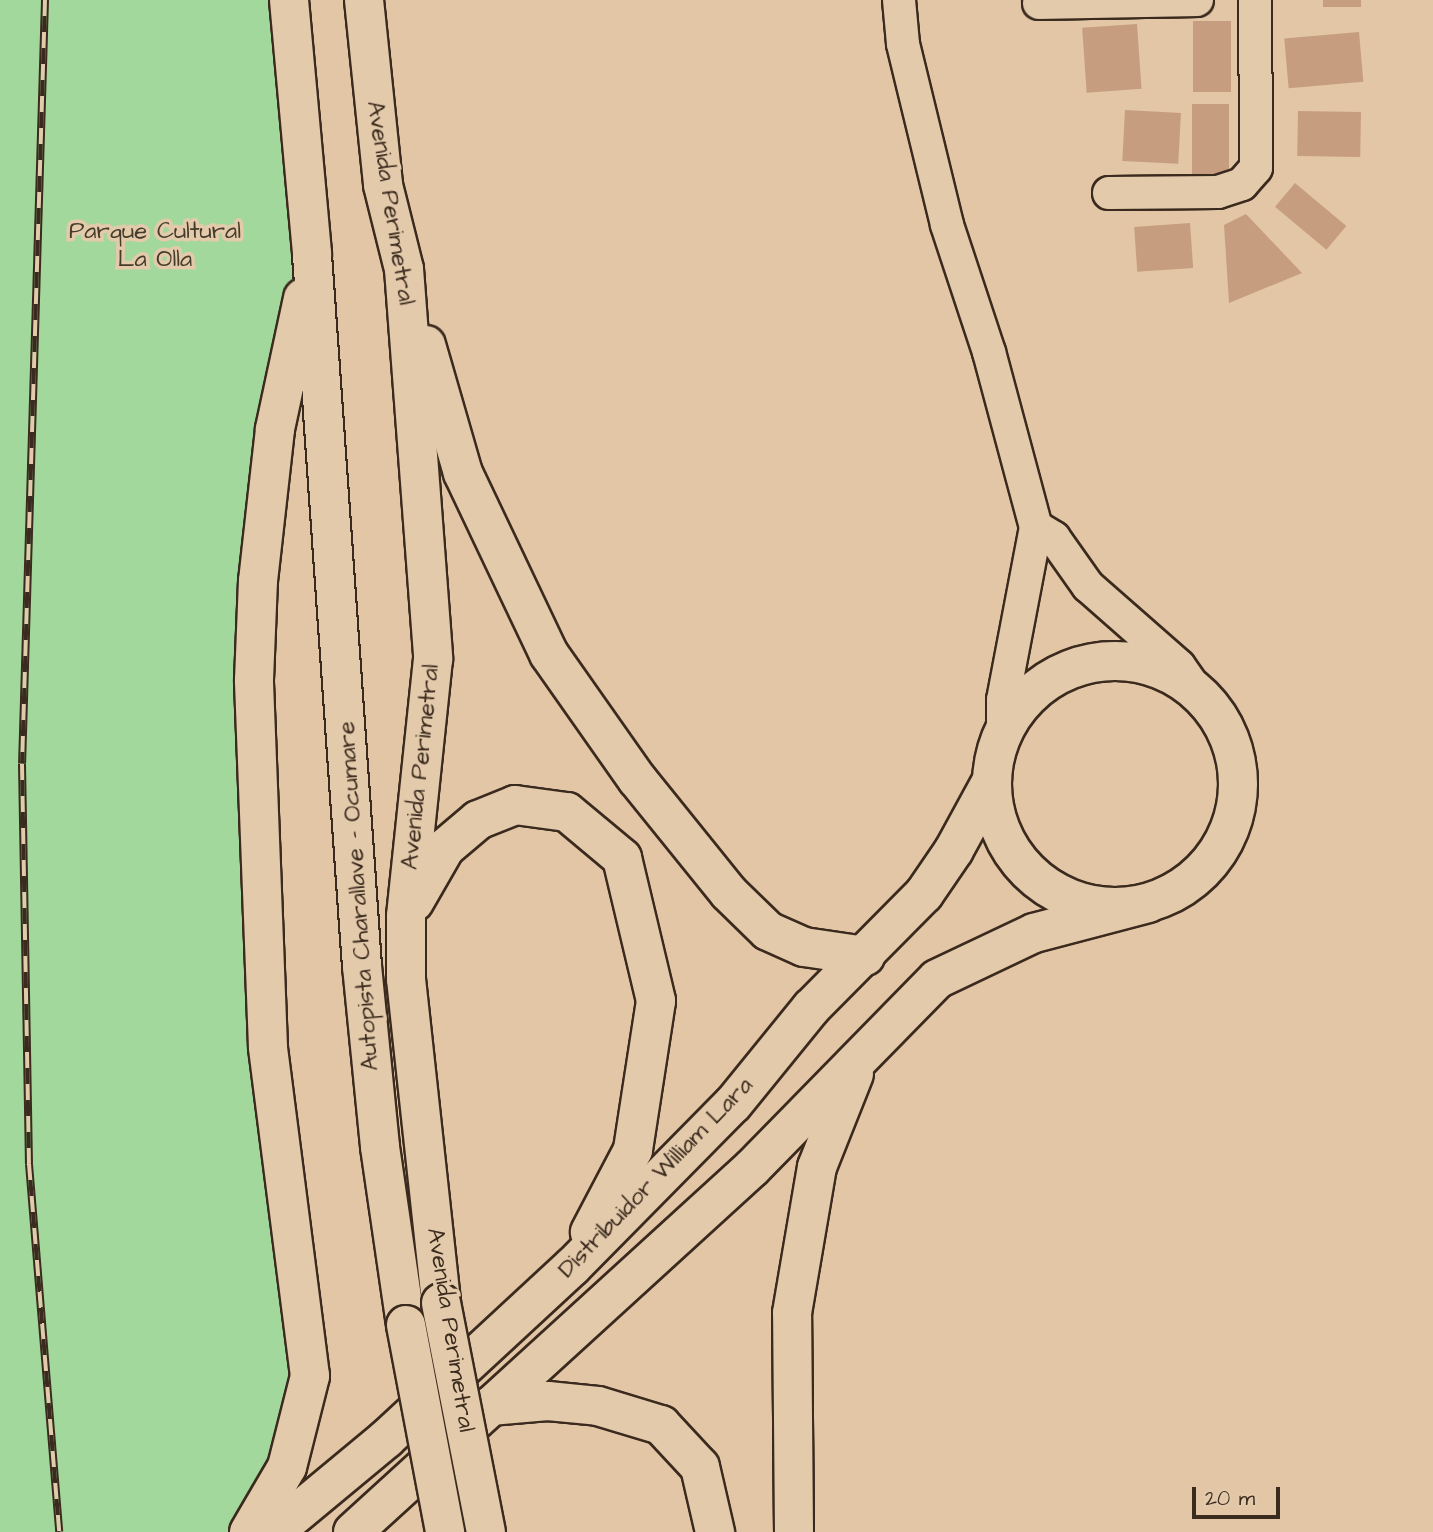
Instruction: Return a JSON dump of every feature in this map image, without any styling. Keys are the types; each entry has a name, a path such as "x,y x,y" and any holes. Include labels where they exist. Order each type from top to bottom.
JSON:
{"highway":[{"path":"249,1532 287,1467 310,1376 268,1047 254,680 258,581 275,429 312,255 289,0"},
{"name":"Avenida Perimetral","path":"364,0 383,185 404,269 433,659 406,916 406,979 441,1303 486,1532"},
{"name":"Autopista Charallave - Ocumare","path":"312,255 362,966 380,1147 406,1325 444,1532"},
{"path":"404,269 463,473 550,654 645,789 729,893 768,932 804,947 865,956"},
{"name":"Distribuidor William Lara","path":"274,1532 386,1439 572,1267 733,1104 811,1008 924,894 954,850 991,782 1003,732 1038,688 1062,672 1089,664 1146,665 1196,690 1221,719 1236,754 1239,792 1230,830 1211,862 1182,888 1148,903 1034,933 937,979 752,1168 353,1532"},
{"name":"Distribuidor William Lara","path":"991,782 996,819 1013,853 1039,881 1072,899 1110,907 1148,903"},
{"path":"406,916 445,848 478,820 515,805 567,812 622,858 656,1001 633,1150 572,1267"},
{"path":"794,1532 792,1312 817,1167 862,1056"},
{"path":"491,1406 548,1401 598,1406 661,1425 700,1467 715,1532"}],"street":[{"path":"899,0 903,44 947,225 989,352 1036,527 1003,700 1003,732"},
{"path":"1039,2 1197,0"},
{"path":"1109,193 1218,192 1242,184 1255,168 1255,0"},
{"path":"1036,527 1054,538 1088,586 1172,660 1196,690"}],"green space":[{"name":"Parque Cultural La Olla","path":"0,0 289,0 312,255 254,680 310,1376 249,1532 0,1532"}],"building":[{"path":"1323,0 1361,0 1361,7 1323,7"},
{"path":"1193,21 1231,21 1231,92 1193,92"},
{"path":"1137,24 1142,89 1087,93 1082,28"},
{"path":"1359,32 1363,82 1289,88 1284,39"},
{"path":"1192,104 1229,104 1229,174 1192,174"},
{"path":"1125,110 1181,113 1178,164 1122,161"},
{"path":"1298,111 1361,112 1360,157 1297,156"},
{"path":"1295,183 1346,226 1326,250 1275,207"},
{"path":"1246,214 1302,273 1229,303 1224,225"},
{"path":"1190,223 1193,268 1137,272 1134,227"}],"railway":[{"path":"45,0 22,764 29,1164 59,1532"}]}
